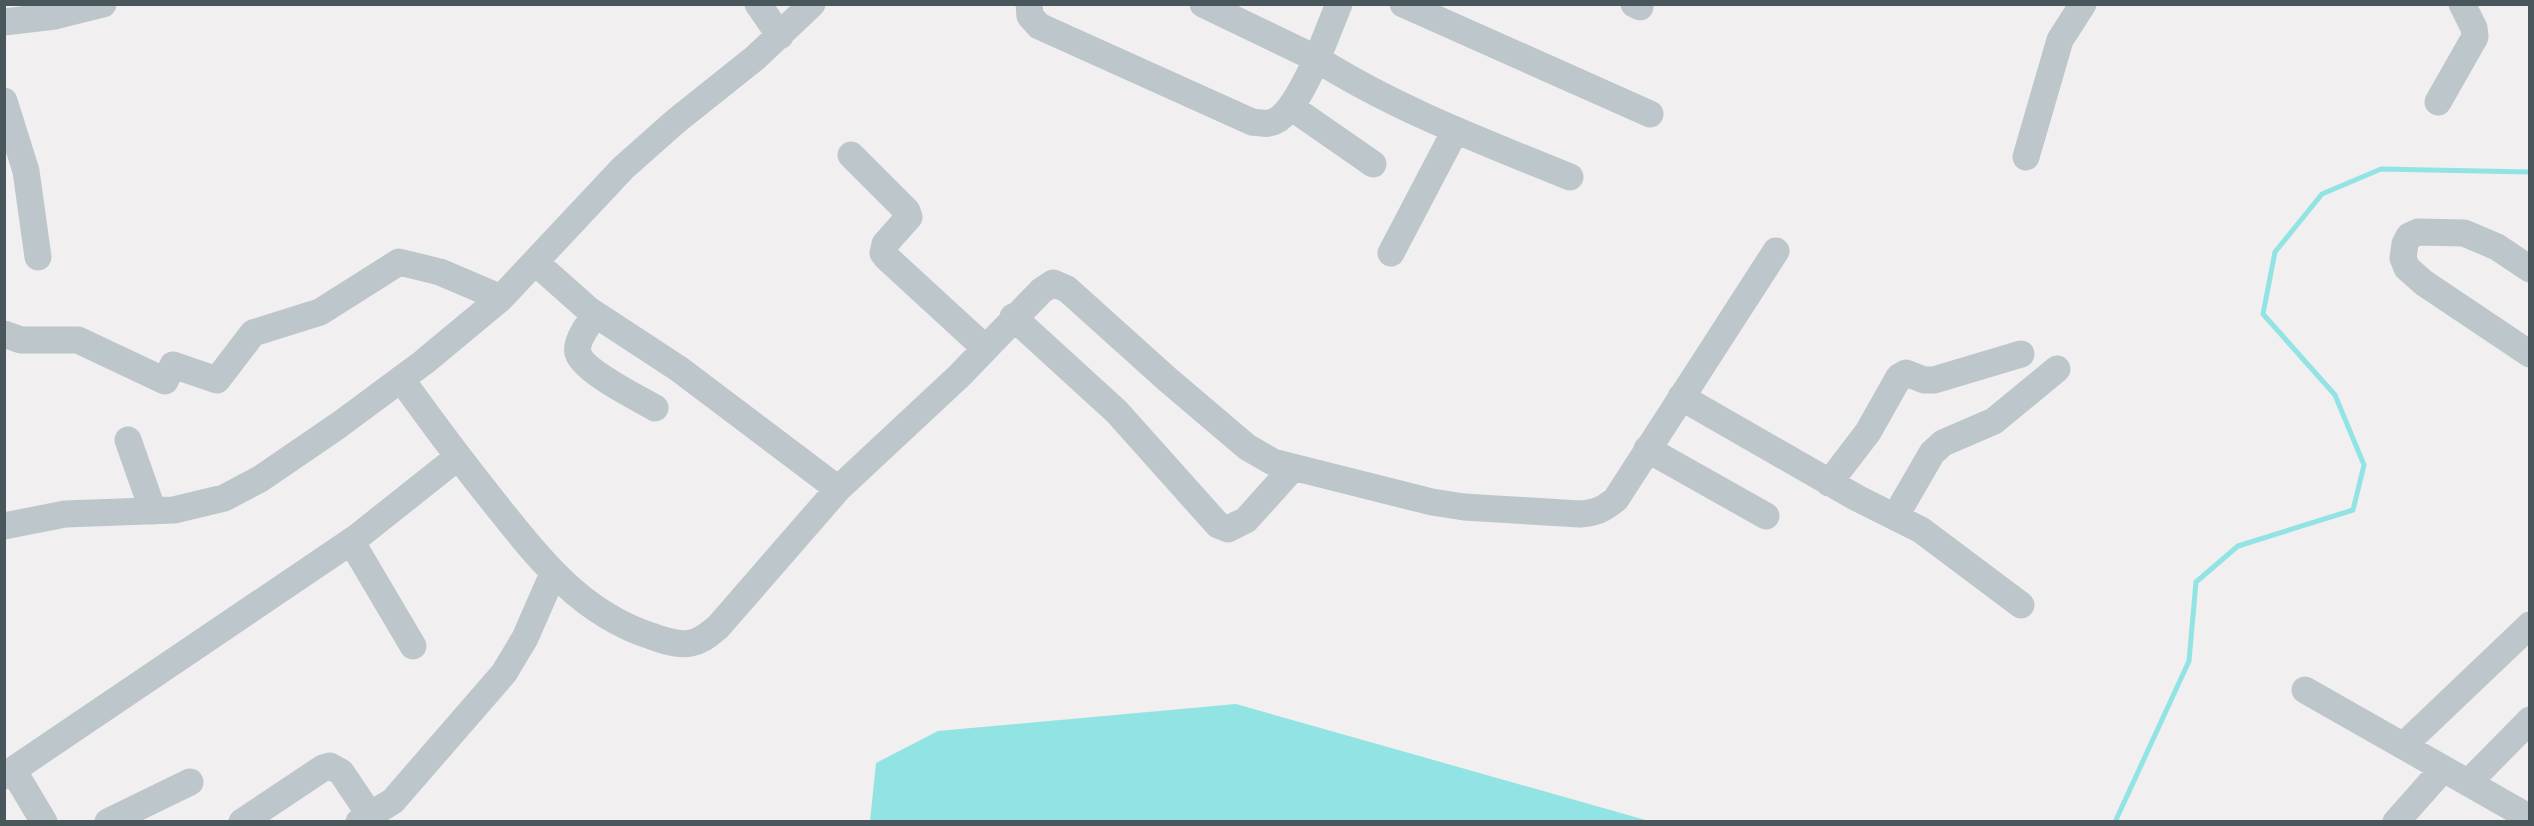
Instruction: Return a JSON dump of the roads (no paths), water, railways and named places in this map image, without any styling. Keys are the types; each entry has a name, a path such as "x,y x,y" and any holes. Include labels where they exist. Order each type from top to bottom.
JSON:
{"street":[{"path":"4,22 55,16 103,4"},
{"path":"758,4 780,36"},
{"path":"4,526 65,514 174,510 224,498 260,479 401,379 501,298 623,168 676,121 780,36 812,4"},
{"path":"1029,4 1030,16 1040,26 1252,122 1267,124 1276,121 1291,107 1317,59 1339,4"},
{"path":"1203,4 1317,59 1354,82 1455,131 1570,177"},
{"path":"1403,4 1650,114"},
{"path":"2026,158 2060,40 2083,4"},
{"path":"2438,102 2475,37 2474,28 2462,4"},
{"path":"4,101 26,171 38,257"},
{"path":"1291,107 1373,164"},
{"path":"1391,253 1455,131"},
{"path":"851,155 901,204 909,217 885,244 883,253 985,348"},
{"path":"2529,269 2497,247 2464,233 2418,232 2409,236 2405,244 2403,258 2407,268 2424,283 2529,354"},
{"path":"401,379 458,458 553,574 573,593 612,618 664,641 689,644 703,639 718,627 838,489 958,377 1013,317 1047,286 1059,284 1258,455 1293,468 1432,502 1580,514 1605,509 1616,499 1776,251"},
{"path":"4,334 21,340 78,340 165,381 173,365 217,380 253,333 320,312 399,262 440,272 501,298"},
{"path":"536,263 572,297 596,315 679,369 838,489"},
{"path":"596,315 578,346 578,353 583,361 597,373 655,408"},
{"path":"1013,317 1117,412 1218,525 1228,529 1246,520 1293,468"},
{"path":"1829,483 1868,432 1899,376 1906,373 1924,380 1934,380 2021,354"},
{"path":"1895,517 1932,453 1943,443 1994,421 2057,369"},
{"path":"1681,397 1829,483 1938,542 2021,605"},
{"path":"128,440 153,511"},
{"path":"1647,449 1766,516"},
{"path":"44,822 9,773 351,541 458,458"},
{"path":"351,541 413,646"},
{"path":"242,822 323,768 330,766 341,772 364,818 388,804 400,794 504,673 525,638 553,574"},
{"path":"2403,746 2529,624"},
{"path":"2305,690 2524,815"},
{"path":"2468,783 2529,720"},
{"path":"2396,822 2443,769"},
{"path":"108,822 190,782"}],"water":[{"path":"1236,704 1649,821 870,821 876,763 938,731"}],"waterway":[{"path":"2115,822 2189,661 2196,582 2238,546 2353,510 2364,465 2335,395 2263,314 2275,252 2322,194 2381,169 2530,172"}]}
